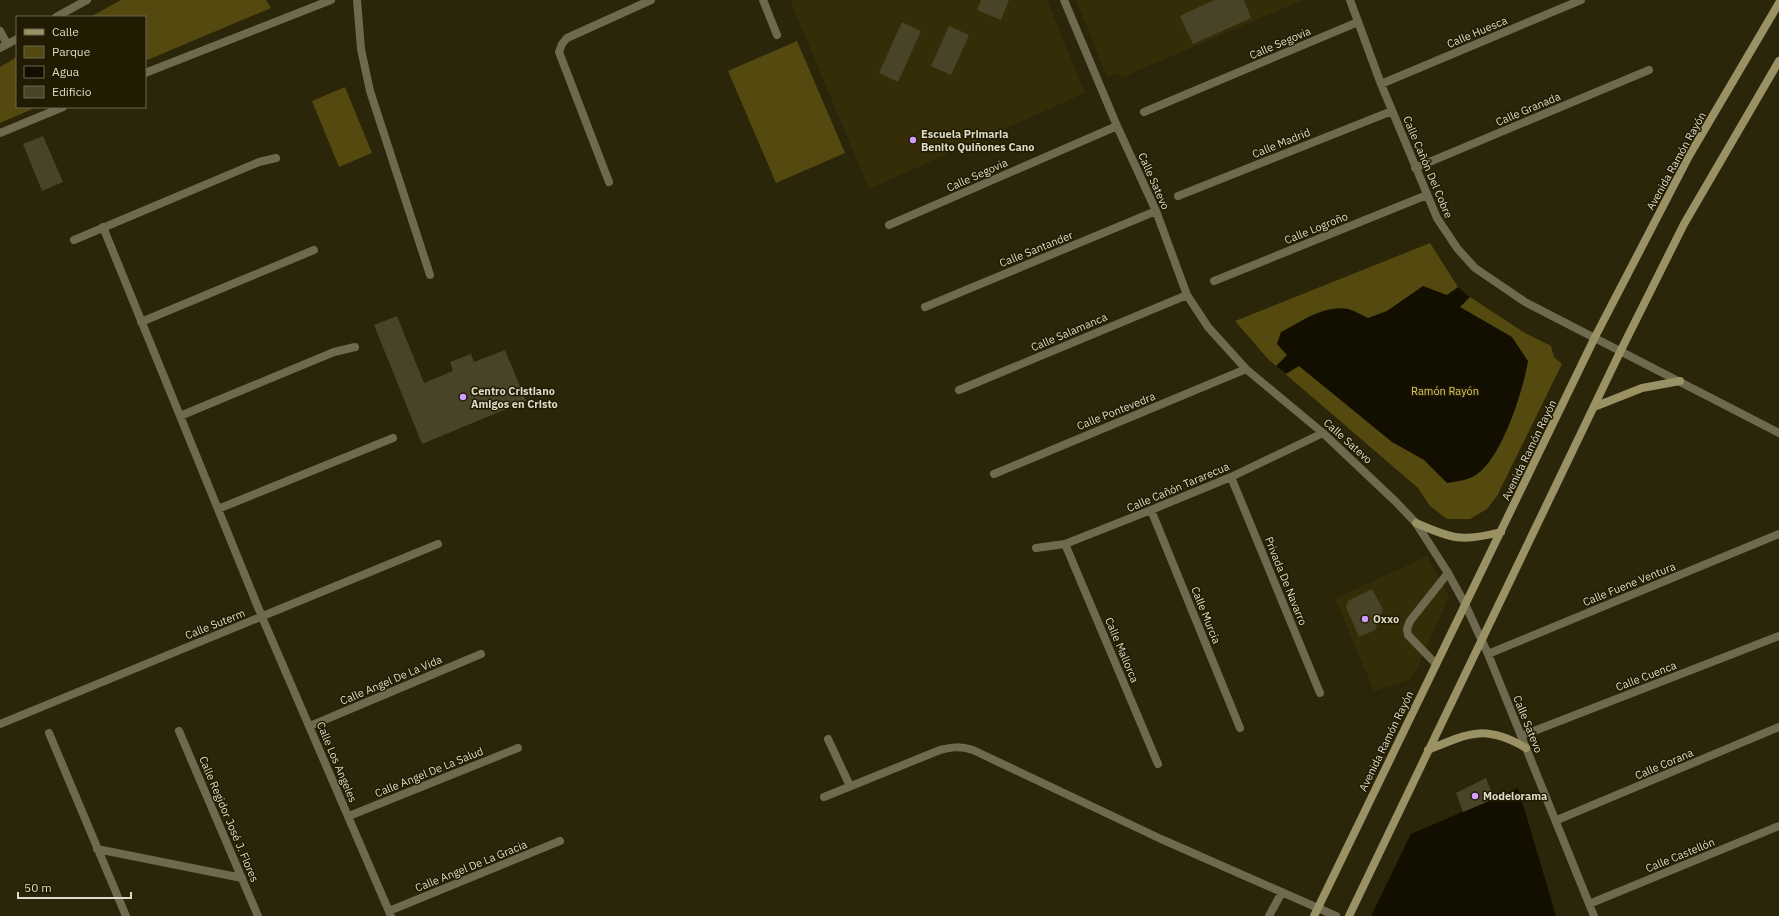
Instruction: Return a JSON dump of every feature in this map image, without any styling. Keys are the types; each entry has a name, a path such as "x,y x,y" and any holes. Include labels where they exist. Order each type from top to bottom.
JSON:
{"main road":[{"name":"Avenida Ramón Rayón","path":"1314,916 1595,337 1689,156 1779,3"},
{"path":"1349,916 1621,350 1684,224 1779,60"},
{"path":"1594,407 1642,388 1680,381"},
{"path":"1416,524 1442,535 1458,539 1475,538 1501,532"},
{"path":"1428,750 1467,734 1478,733 1501,736 1526,748"}],"street":[{"path":"58,16 87,0"},
{"path":"146,73 331,0"},
{"path":"357,0 361,49 366,77 430,275"},
{"path":"609,182 559,52 562,44 567,38 650,0"},
{"path":"763,0 777,35"},
{"name":"Calle Satevo","path":"1064,0 1117,126 1156,211 1187,295 1208,326 1246,369 1323,433 1375,481 1416,524 1448,573 1465,604 1488,654 1557,820 1594,916"},
{"name":"Calle Cañón Del Cobre","path":"1350,0 1381,84 1427,195 1444,230 1475,268 1525,302 1621,350 1779,433"},
{"name":"Calle Huesca","path":"1381,84 1581,0"},
{"name":"Calle Segovia","path":"1144,112 1358,22"},
{"path":"0,31 4,46 16,40"},
{"name":"Calle Granada","path":"1415,168 1649,70"},
{"path":"0,133 61,108"},
{"name":"Calle Madrid","path":"1178,196 1392,111"},
{"name":"Calle Segovia","path":"889,225 1117,126"},
{"path":"74,240 259,162 276,158"},
{"name":"Calle Logroño","path":"1214,281 1427,195"},
{"name":"Calle Santander","path":"925,307 1156,211"},
{"name":"Calle Los Angeles","path":"103,227 262,617 390,913"},
{"path":"141,322 314,250"},
{"name":"Calle Salamanca","path":"960,390 1187,295"},
{"path":"180,416 334,352 355,346"},
{"name":"Calle Pontevedra","path":"994,474 1246,369"},
{"name":"Calle Cañón Tararecua","path":"1036,548 1065,544 1151,510 1231,477 1323,433"},
{"path":"218,509 393,438"},
{"name":"Privada De Navarro","path":"1231,477 1320,693"},
{"name":"Calle Murcia","path":"1151,510 1240,728"},
{"name":"Calle Fuene Ventura","path":"1488,654 1779,534"},
{"name":"Calle Suterm","path":"0,724 438,544"},
{"name":"Calle Mallorca","path":"1065,544 1158,764"},
{"path":"1436,664 1408,635 1407,629 1410,621 1448,573"},
{"name":"Calle Cuenca","path":"1521,736 1779,636"},
{"name":"Calle Angel De La Vida","path":"310,726 481,654"},
{"name":"Calle Corana","path":"1557,820 1779,727"},
{"name":"Calle Regidor José J. Flores","path":"179,731 258,916"},
{"path":"49,734 126,916"},
{"path":"828,739 850,786"},
{"path":"824,797 940,750 954,746 963,747 1161,839 1336,916"},
{"name":"Calle Angel De La Salud","path":"348,816 518,748"},
{"name":"Calle Castellón","path":"1589,904 1779,826"},
{"name":"Calle Angel De La Gracia","path":"390,913 560,841"},
{"path":"98,849 242,878"},
{"path":"1269,916 1282,892"}],"shaded area":[{"name":"Escuela Primaria Benito Quiñones Cano","path":"790,0 1047,0 1085,93 869,189"},
{"path":"1076,0 1303,0 1121,78 1119,73 1107,77"},
{"path":"1427,556 1449,597 1416,671 1408,680 1374,691 1335,599"}],"green space":[{"path":"121,0 266,0 271,8 146,61 146,16 92,16"},
{"path":"797,41 845,153 776,183 728,71"},
{"path":"16,58 16,108 35,108 0,123 0,67"},
{"path":"345,87 372,153 339,167 312,101"},
{"name":"Ramón Rayón","path":"1430,243 1458,287 1470,297 1525,333 1551,346 1554,357 1562,364 1497,496 1487,509 1470,519 1447,519 1430,506 1418,488 1268,359 1235,321"}],"water":[{"name":"Ramón Rayón","path":"1423,286 1447,295 1458,287 1470,297 1460,307 1512,337 1528,361 1522,388 1505,435 1481,471 1465,480 1447,483 1424,460 1392,442 1299,366 1286,374 1276,366 1287,355 1277,344 1281,332 1296,323 1322,311 1339,308 1351,310 1368,318 1387,311"},
{"path":"1518,788 1556,916 1371,916 1411,834"}],"building":[{"path":"981,0 1009,0 1001,20 977,10"},
{"path":"1214,0 1244,0 1251,18 1193,44 1180,16"},
{"path":"902,22 921,31 898,82 879,73"},
{"path":"949,26 969,35 951,75 931,66"},
{"path":"43,136 63,182 42,191 23,144"},
{"name":"Centro Cristiano Amigos en Cristo","path":"397,316 424,383 453,371 450,362 471,354 474,362 505,350 526,401 422,444 374,325"},
{"name":"Oxxo","path":"1372,589 1383,609 1375,630 1359,637 1346,607 1348,601"},
{"name":"Modelorama","path":"1486,778 1494,799 1463,812 1456,793"}],"place":[{"name":"Escuela Primaria Benito Quiñones Cano","path":"913,140"},
{"name":"Centro Cristiano Amigos en Cristo","path":"463,397"},
{"name":"Oxxo","path":"1365,619"},
{"name":"Modelorama","path":"1475,796"}]}
